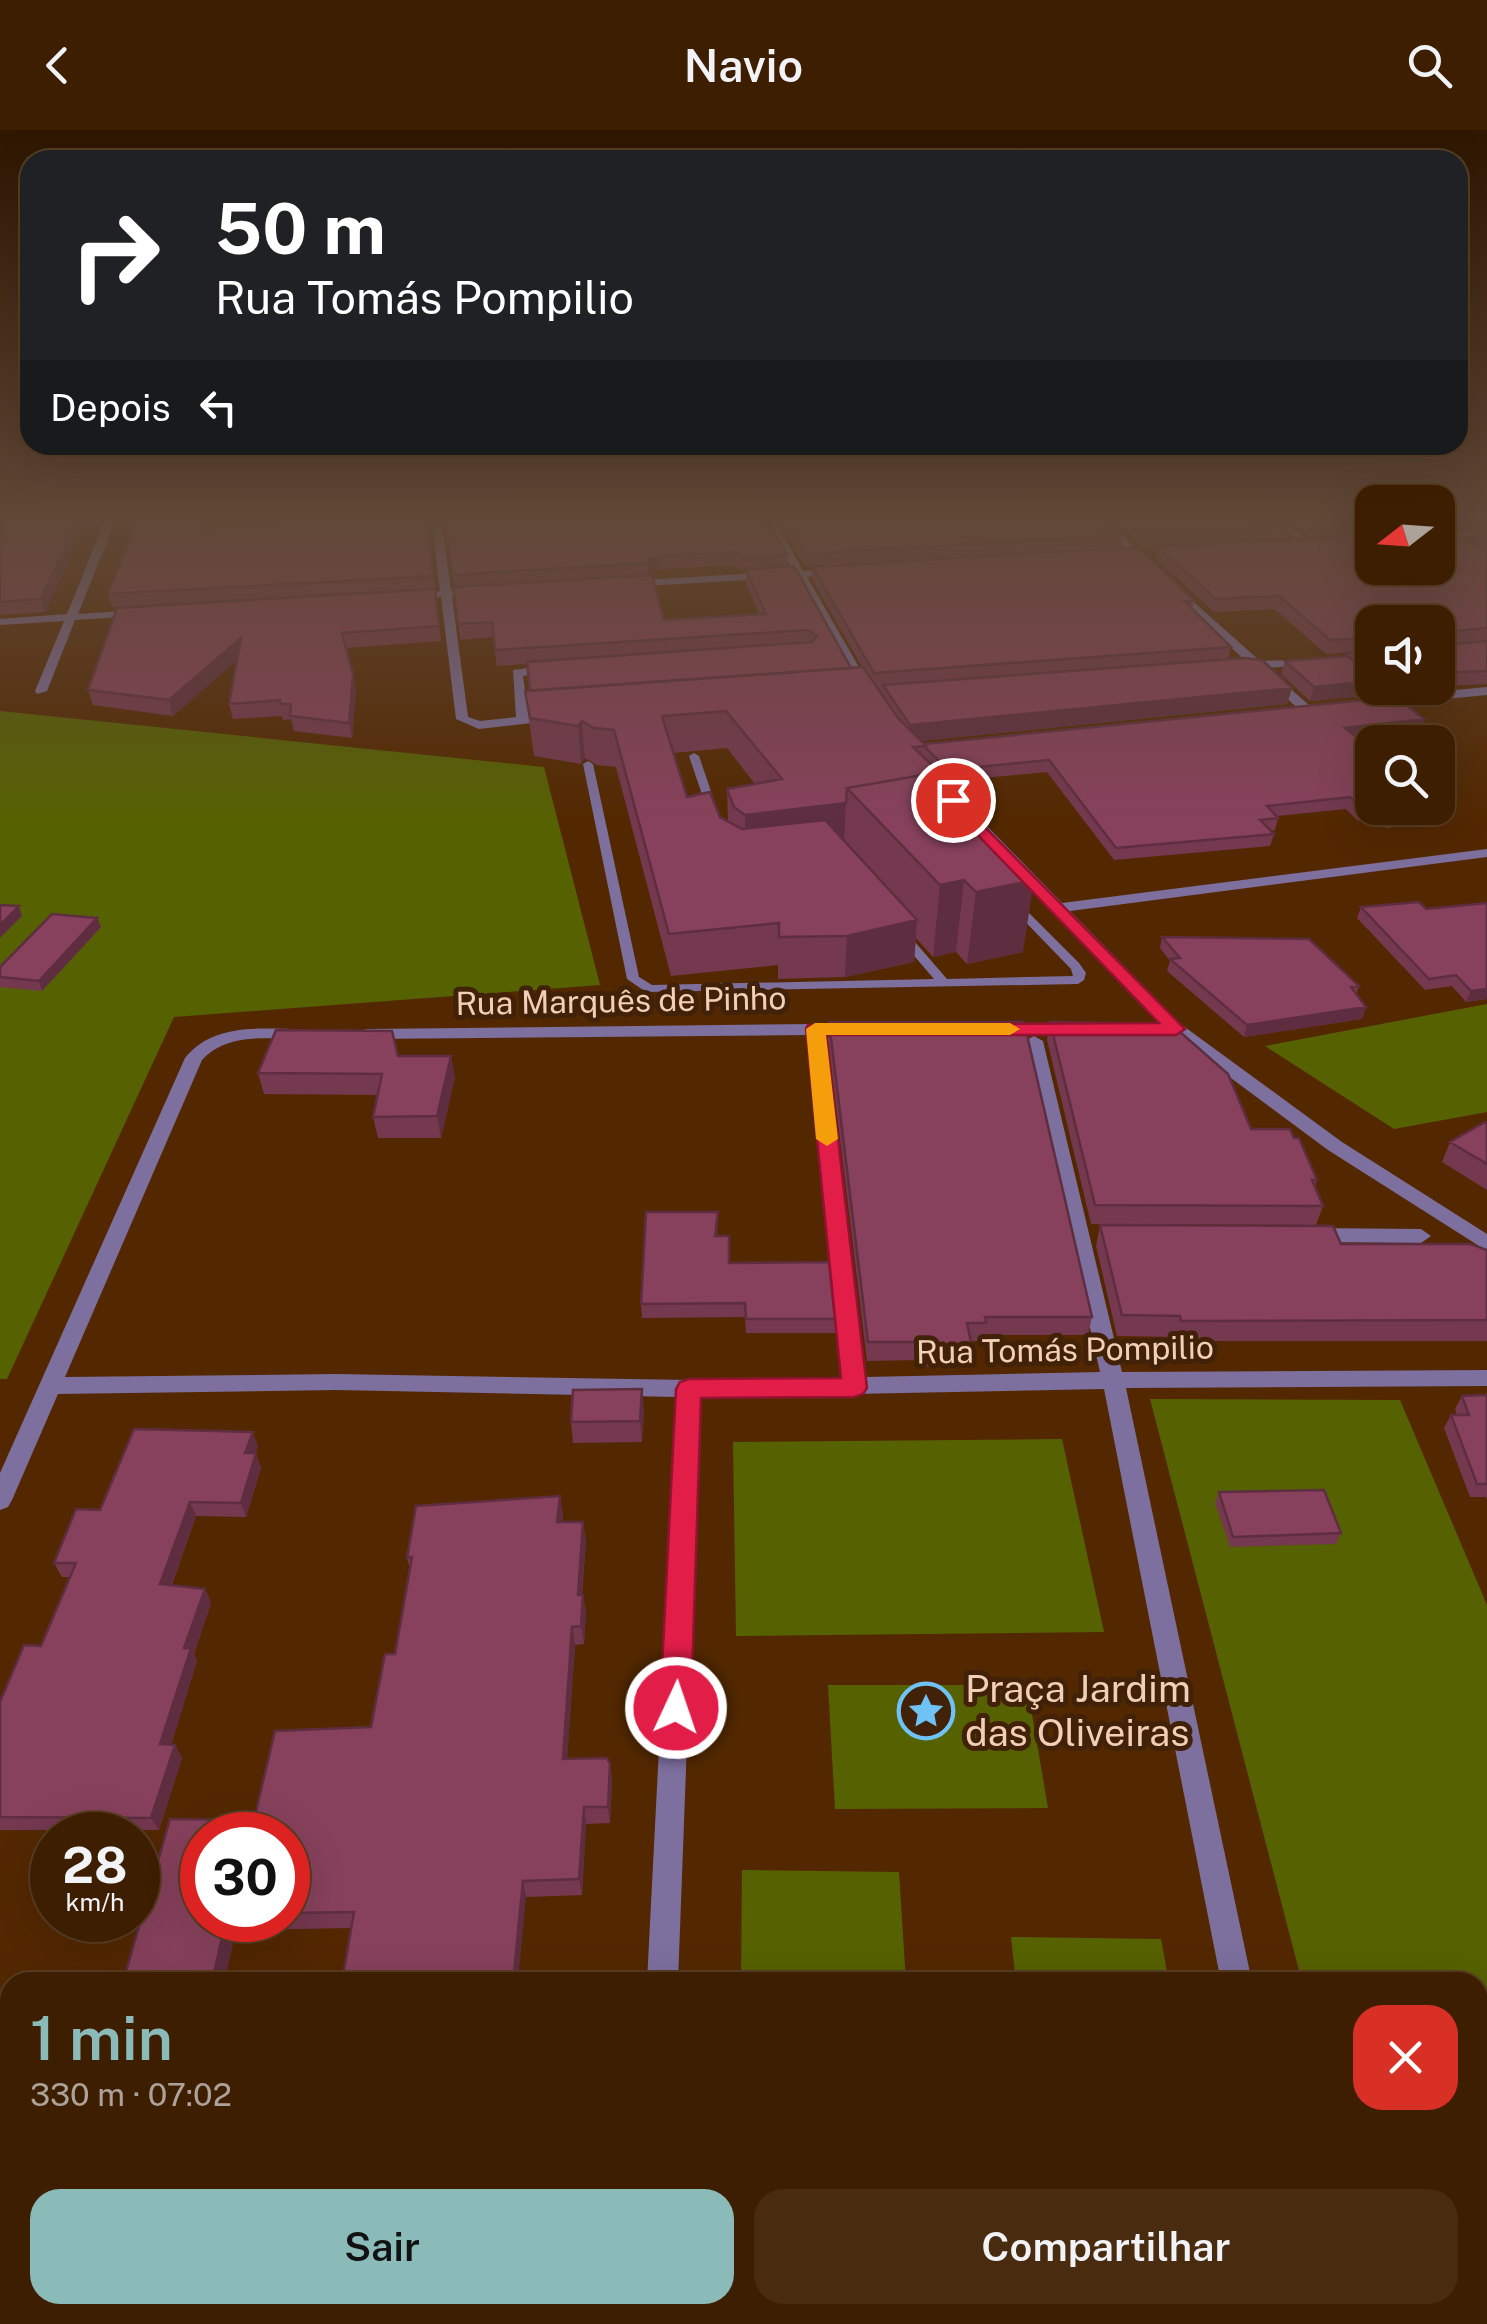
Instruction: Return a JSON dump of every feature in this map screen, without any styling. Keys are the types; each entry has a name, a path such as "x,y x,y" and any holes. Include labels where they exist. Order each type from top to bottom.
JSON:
{"street":[{"path":"0,622 53,618"},
{"path":"41,691 73,618"},
{"path":"449,618 462,718 474,724 560,716"},
{"path":"826,618 875,697 849,694"},
{"path":"1209,618 1306,709"},
{"path":"1216,668 1333,660"},
{"path":"523,719 517,672 574,667"},
{"path":"1455,694 1487,691"},
{"path":"1288,711 1324,707"},
{"path":"928,775 1060,908 1167,1029 1335,1146 1487,1244"},
{"path":"1060,908 1487,853"},
{"path":"815,1029 854,1388"},
{"name":"Rua Marquês de Pinho","path":"338,1034 874,1029"},
{"path":"973,1029 1086,1029"},
{"path":"0,1500 194,1058 209,1044 226,1037 318,1034"},
{"path":"1034,1041 1087,1235 1113,1380 1235,1972"},
{"path":"1288,1235 1421,1236"},
{"name":"Rua Tomás Pompilio","path":"50,1386 336,1382 689,1389 1113,1380 1487,1378"},
{"path":"663,1972 689,1389"}],"lane":[{"path":"694,756 716,819"},
{"path":"588,764 633,979 650,988 1071,982 1081,977 1075,966 1008,898"},
{"path":"960,828 978,825"},
{"path":"893,925 945,984"}],"green space":[{"path":"0,711 544,767 600,985 174,1017 7,1379 0,1379"},
{"path":"1487,1004 1487,1112 1394,1129 1265,1046"},
{"path":"1150,1399 1400,1400 1487,1605 1487,1972 1299,1972"},
{"path":"1062,1439 1104,1632 736,1636 733,1442"},
{"path":"828,1685 1027,1685 1048,1808 835,1809"},
{"path":"742,1870 899,1872 905,1972 741,1972"},
{"path":"1011,1937 1161,1939 1167,1972 1015,1972"}],"building":[{"path":"113,618 438,618 439,626 342,633 353,674 349,723 290,716 291,704 280,704 280,700 229,704 241,638 169,700 88,690"},
{"path":"457,618 664,618 823,618 851,668 530,691 527,662 812,642 817,636 807,630 495,650 492,622 458,624"},
{"path":"843,618 1202,618 1231,647 874,673"},
{"path":"1305,618 1355,618 1355,639 1330,640"},
{"path":"1455,618 1487,618 1487,628 1455,631"},
{"path":"1487,641 1487,671 1455,672 1455,644"},
{"path":"1348,656 1355,662 1355,683 1314,687 1285,661"},
{"path":"1245,658 1262,660 1292,688 910,725 883,685"},
{"path":"863,667 898,718 926,746 913,747 954,786 937,789 922,775 847,788 846,803 745,815 734,807 727,789 782,779 726,711 662,716 687,797 710,792 720,817 742,829 825,820 917,920 847,936 779,937 779,923 669,934 614,730 594,728 582,721 578,726 530,718 525,691"},
{"path":"1355,701 1355,705 1406,705 1424,719 1345,728 1355,736 1355,802 1350,797 1267,806 1278,818 1260,820 1274,834 1116,848 1049,760 948,770 924,744"},
{"path":"922,775 1034,880 976,892 964,880 940,885 847,788"},
{"path":"1419,902 1426,909 1487,903 1487,989 1471,991 1456,975 1429,979 1361,907"},
{"path":"0,905 19,906 0,925"},
{"path":"52,914 97,918 39,981 0,977 0,967"},
{"path":"1162,937 1309,939 1359,986 1351,987 1366,1007 1247,1025 1170,959 1180,958"},
{"path":"829,1022 1024,1022 1092,1317 985,1317 986,1323 967,1323 972,1347 922,1348 922,1342 868,1342"},
{"path":"1050,1022 1171,1024 1228,1074 1251,1129 1290,1129 1294,1138 1299,1138 1323,1206 1095,1205"},
{"path":"276,1030 392,1031 398,1056 451,1056 437,1116 373,1117 382,1074 258,1073"},
{"path":"1487,1124 1487,1164 1450,1142"},
{"path":"646,1212 718,1212 715,1236 729,1236 729,1263 829,1262 835,1319 746,1319 745,1303 641,1304"},
{"path":"1100,1225 1333,1226 1341,1244 1470,1244 1487,1250 1487,1320 1181,1321 1180,1316 1122,1315"},
{"path":"642,1389 640,1421 571,1422 573,1390"},
{"path":"1487,1395 1487,1484 1477,1484 1451,1415 1469,1415 1462,1396"},
{"path":"134,1429 253,1432 245,1453 256,1453 241,1503 190,1502 160,1584 205,1589 184,1648 191,1648 160,1744 175,1745 153,1812 30,1812 30,1817 0,1817 0,1702 24,1645 41,1646 76,1563 54,1563 76,1509 100,1510"},
{"path":"1324,1490 1341,1533 1233,1537 1219,1492"},
{"path":"560,1496 557,1522 583,1522 578,1595 583,1595 581,1626 572,1627 563,1759 607,1758 608,1807 584,1807 579,1879 523,1881 514,1972 344,1972 354,1912 310,1913 310,1812 256,1812 275,1731 371,1727 385,1654 395,1654 412,1557 407,1558 416,1506"},
{"path":"170,1819 180,1819 180,1942 221,1942 214,1972 126,1972 135,1942 160,1942 160,1854"}],"slow traffic":[{"path":"827,1139 815,1029 1010,1029"}],"place":[{"name":"Praça Jardim das Oliveiras","path":"926,1711"}],"route":[{"path":"676,1708 689,1389 854,1388 815,1029 1176,1029 953,800"}]}
